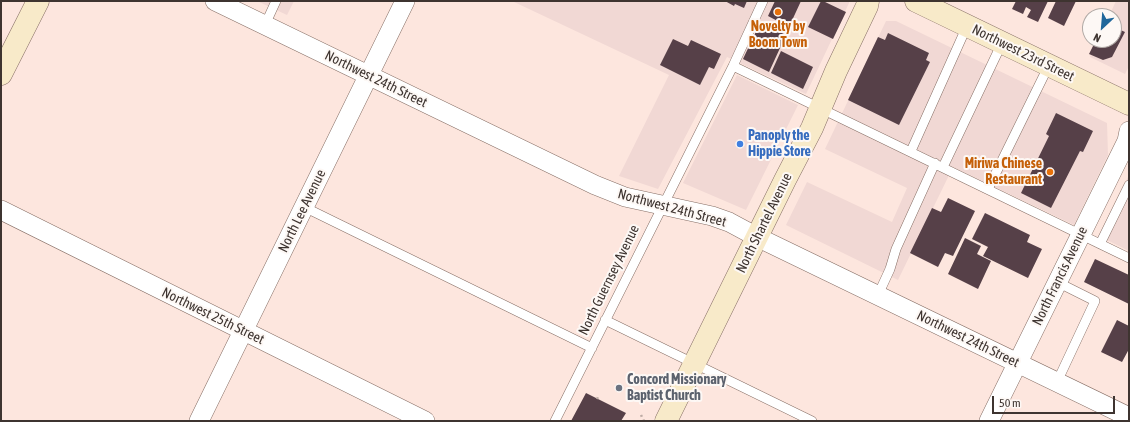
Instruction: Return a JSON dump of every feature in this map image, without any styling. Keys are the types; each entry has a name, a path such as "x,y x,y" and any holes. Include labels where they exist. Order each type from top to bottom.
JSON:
{"street":[{"path":"4,62 38,1"},
{"name":"Northwest 24th Street","path":"215,1 595,185 625,197 712,216 729,222 757,237 1129,417"},
{"name":"North Lee Avenue","path":"199,421 405,1"},
{"name":"North Shartel Avenue","path":"666,421 821,108 836,70 868,1"},
{"name":"Northwest 23rd Street","path":"916,1 1129,104"},
{"name":"North Francis Avenue","path":"989,421 1081,234 1123,162 1129,131"},
{"name":"Northwest 25th Street","path":"1,210 425,421"}],"lane":[{"path":"265,25 276,1"},
{"name":"North Guernsey Avenue","path":"555,421 733,66 763,1"},
{"path":"911,151 967,26"},
{"path":"878,295 890,269 896,249 1002,43"},
{"path":"988,189 1049,65"},
{"path":"733,66 1129,258"},
{"path":"1100,244 1129,185"},
{"path":"304,206 592,348"},
{"path":"1057,282 1095,300 1057,382"},
{"path":"606,320 812,421"}],"path":[{"path":"641,415 644,421"}],"shaded area":[{"path":"257,1 294,1 287,15"},
{"path":"512,1 849,1 849,3 806,94 727,57 658,189 619,176 669,75"},
{"path":"1116,1 1129,2 1129,66 1125,74 1090,57 1094,48 1122,48 1122,8 1113,8"},
{"path":"886,21 896,21 1107,123 1108,155 1074,225 953,167 898,280 786,225 807,182 892,222 907,188 825,149"},
{"name":"Panoply the Hippie Store","path":"737,75 798,105 746,210 683,183"},
{"path":"1129,175 1129,251 1099,236"}],"building":[{"path":"725,1 747,1 744,8 735,4 734,6"},
{"path":"775,1 801,1 789,27 768,16"},
{"path":"821,1 846,12 833,39 808,27"},
{"path":"1016,1 1048,1 1038,22 1027,17 1031,10 1026,7 1023,14 1012,9"},
{"path":"1056,1 1076,1 1064,26 1048,18"},
{"path":"760,23 786,35 769,72 743,59"},
{"path":"1122,31 1125,32 1122,38"},
{"path":"888,33 929,53 926,60 930,62 899,125 848,100 878,37 885,40"},
{"path":"673,39 688,46 691,40 721,54 714,69 709,67 700,85 660,65"},
{"path":"1092,48 1117,48 1112,57 1103,60 1089,54"},
{"path":"781,51 813,67 803,89 771,73"},
{"name":"Miriwa Chinese Restaurant","path":"1056,113 1093,131 1083,152 1080,151 1051,208 1021,193 1049,136 1046,134"},
{"path":"948,198 975,211 953,256 945,253 938,267 910,253 932,208 941,212"},
{"path":"985,213 1030,235 1027,242 1042,249 1028,278 983,256 988,247 972,239"},
{"path":"965,238 981,246 977,254 991,261 978,289 948,274"},
{"path":"1095,259 1129,275 1129,304 1084,282"},
{"path":"1117,320 1129,326 1129,349 1122,362 1101,352"},
{"name":"Concord Missionary Baptist Church","path":"586,393 626,413 621,421 571,421"}],"place":[{"name":"Novelty by Boom Town","path":"778,12"},
{"name":"Panoply the Hippie Store","path":"740,144"},
{"name":"Miriwa Chinese Restaurant","path":"1050,172"},
{"name":"Concord Missionary Baptist Church","path":"619,388"}]}
